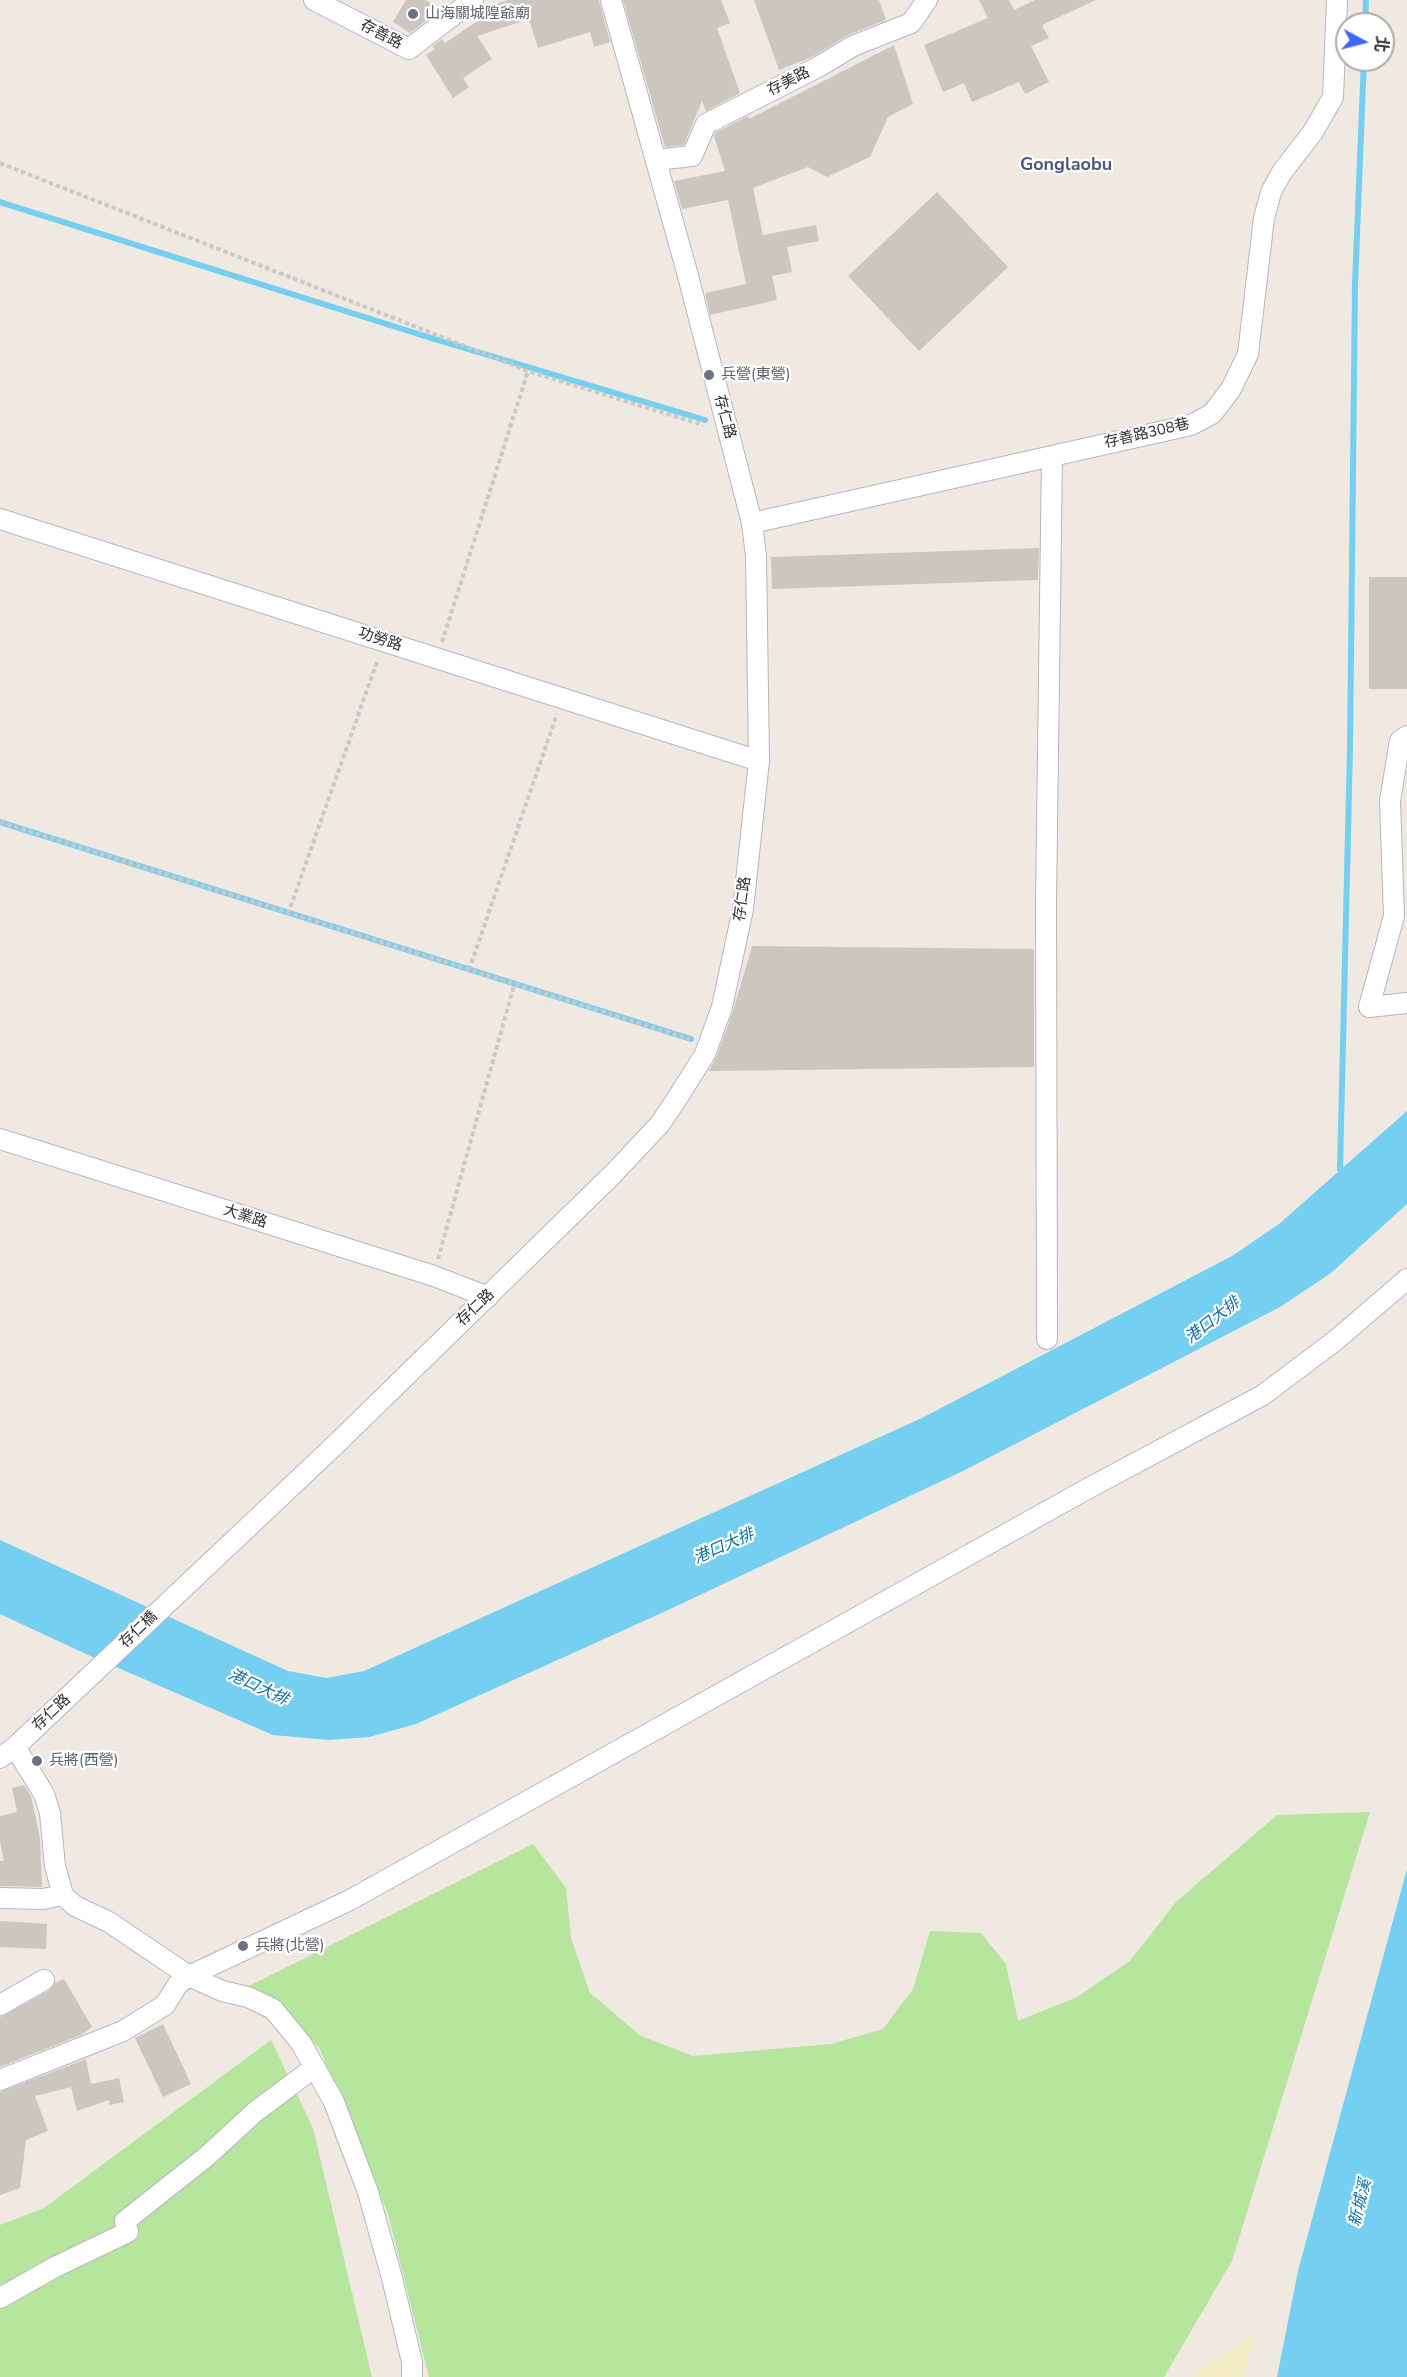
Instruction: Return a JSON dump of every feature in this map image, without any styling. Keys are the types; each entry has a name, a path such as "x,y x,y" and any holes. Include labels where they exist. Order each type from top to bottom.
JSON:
{"street":[{"name":"存善路","path":"314,0 409,50 472,0"},
{"name":"存仁路","path":"175,1594 334,1446 488,1297 613,1174 660,1124 705,1054 722,1008 743,909 759,761 758,595 752,524 656,160 611,0"},
{"name":"存美路","path":"656,160 692,156 706,124 820,66 853,46 911,23 927,0"},
{"name":"存善路308巷","path":"752,524 1191,425 1212,414 1231,389 1248,354 1264,218 1271,192 1282,172 1313,132 1333,97 1337,0"},
{"path":"1047,1339 1046,900 1052,456"},
{"name":"功勞路","path":"0,519 759,761"},
{"path":"1407,736 1400,741 1390,801 1394,916 1369,1007 1407,1003"},
{"name":"大業路","path":"0,1139 434,1276 488,1297"},
{"path":"0,2080 123,2031 165,2005 178,1984 189,1976 350,1900 1087,1489 1263,1395 1336,1340 1407,1279"},
{"name":"存仁橋","path":"102,1666 175,1594"},
{"name":"存仁路","path":"8,1753 102,1666"},
{"path":"8,1753 44,1794 50,1813 55,1866 63,1895 75,1906 109,1922 168,1964 189,1976 273,2009 301,2043 334,2102 368,2192 412,2362 412,2377"},
{"path":"0,1898 43,1899 63,1895"},
{"path":"1,2002 44,1980"},
{"path":"0,2298 55,2267 129,2232 125,2221 255,2112 315,2067"}],"path":[{"path":"0,163 528,371 703,425"},
{"path":"437,658 528,371"},
{"path":"288,914 384,641"},
{"path":"469,970 563,699"},
{"path":"0,822 690,1039"},
{"path":"434,1276 514,985"}],"green space":[{"path":"1370,1812 1232,2261 1164,2377 429,2377 388,2214 319,2047 235,1993 533,1844 566,1888 571,1938 590,1993 641,2036 693,2056 831,2044 883,2029 913,1989 930,1931 981,1933 1006,1964 1018,2021 1077,1997 1130,1961 1176,1902 1277,1815"},
{"path":"271,2040 313,2128 372,2377 0,2377 0,2225 44,2208"}],"sand":[{"path":"1255,2332 1244,2377 1191,2377"}],"water":[{"name":"港口大排","path":"1407,1111 1407,1204 1331,1273 1280,1307 963,1471 666,1611 416,1724 369,1737 329,1740 273,1735 0,1614 0,1540 288,1671 326,1678 364,1671 922,1418 1232,1256 1279,1224"},
{"name":"新城溪","path":"1407,1869 1407,2377 1277,2377 1298,2271"}],"building":[{"name":"山海關城隍爺廟","path":"406,0 426,0 435,6 429,14 431,17 410,33 393,22"},
{"path":"508,0 599,0 610,42 594,47 590,32 538,48 529,19 477,36 492,59 463,78 469,87 453,98 426,55 435,49 432,47 442,39 445,43 482,18 481,9"},
{"path":"623,0 721,0 730,23 717,28 740,93 706,111 702,101 684,145 665,147"},
{"path":"754,0 879,0 886,20 848,35 814,56 779,70"},
{"path":"979,0 1009,0 1014,10 1035,0 1096,0 1042,25 1049,38 1031,46 1049,82 1025,94 1019,82 972,102 964,83 943,92 924,45 988,18"},
{"path":"894,45 913,104 888,117 870,157 827,177 808,167 753,188 763,235 816,225 819,241 787,247 792,272 772,276 777,300 710,315 705,293 746,284 728,200 682,209 674,181 725,171 715,133 748,116 749,119"},
{"path":"937,192 1008,267 919,351 848,276"},
{"path":"1039,548 1038,580 772,589 771,557"},
{"path":"1369,577 1407,577 1407,689 1369,689"},
{"path":"752,946 1034,949 1034,1067 709,1071 733,1011"},
{"path":"24,1785 31,1796 40,1838 42,1887 0,1886 0,1861 4,1861 0,1842 0,1816 17,1812 12,1788"},
{"path":"0,1921 47,1924 46,1949 0,1947"},
{"path":"64,1979 92,2027 81,2035 0,2067 0,2017 50,1990 55,1983"},
{"path":"163,2024 191,2084 163,2097 135,2038"},
{"path":"86,2059 91,2084 119,2078 124,2102 110,2105 109,2100 77,2111 71,2087 35,2096 48,2131 26,2140 20,2188 0,2195 0,2092"}],"waterway":[{"path":"1366,0 1366,12"},
{"path":"1340,1169 1350,749 1355,284 1364,72"},
{"path":"0,202 431,338 705,420"},
{"path":"0,822 691,1039"}],"place":[{"name":"山海關城隍爺廟","path":"413,14"},
{"name":"兵營(東營)","path":"709,375"},
{"name":"兵將(西營)","path":"37,1761"},
{"name":"兵將(北營)","path":"243,1946"}],"district":[{"name":"Gonglaobu","path":"1066,166"}]}
